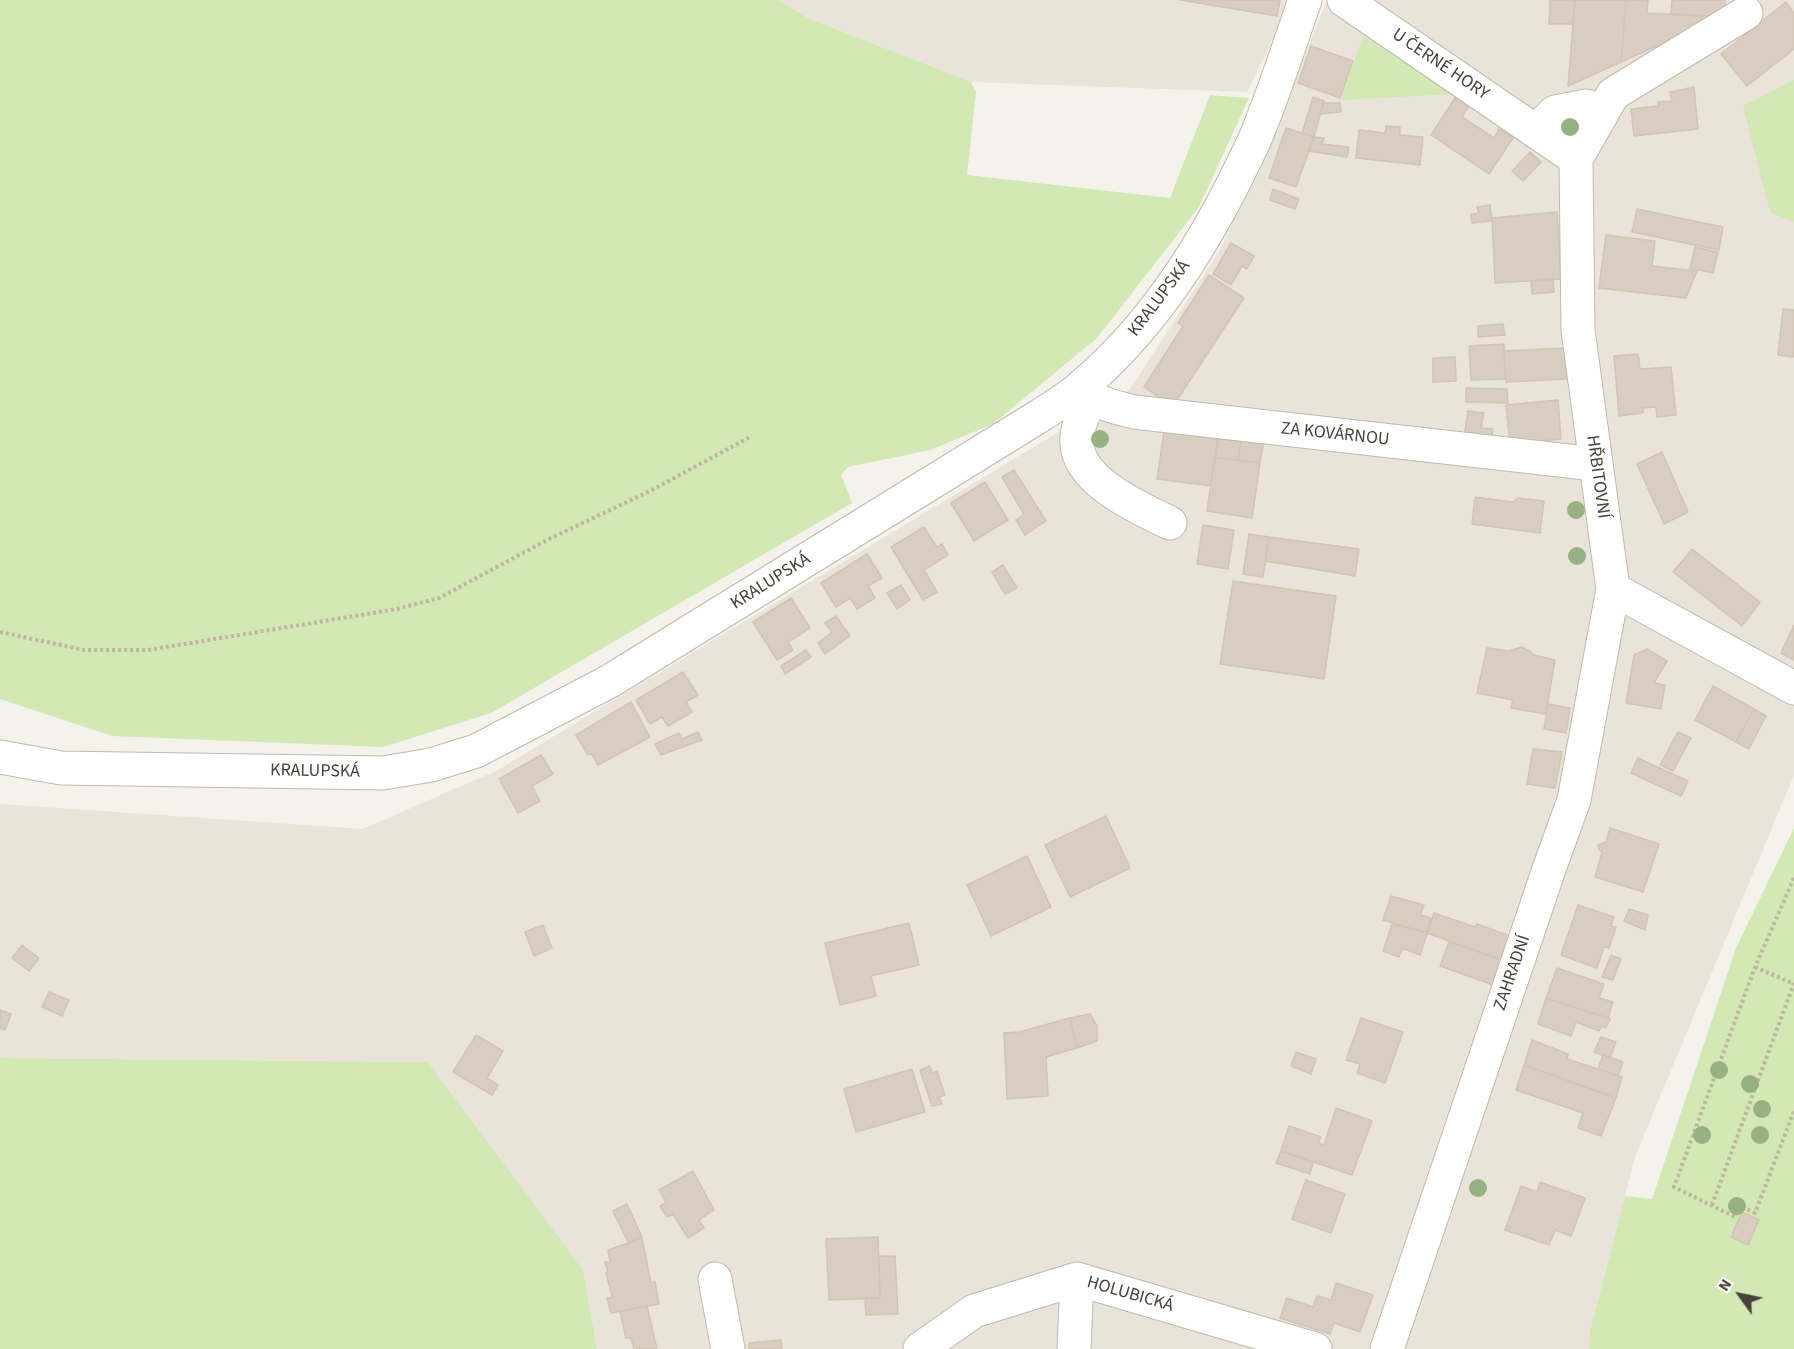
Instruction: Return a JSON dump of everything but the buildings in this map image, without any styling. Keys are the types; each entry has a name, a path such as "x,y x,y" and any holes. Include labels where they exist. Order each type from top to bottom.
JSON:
{"street":[{"name":"KRALUPSKÁ","path":"0,757 60,768 338,773 383,772 431,765 453,759 476,751 610,681 1041,415 1101,406 1118,354 1146,321 1197,250 1227,196 1259,131 1305,0"},
{"name":"U ČERNÉ HORY","path":"1344,0 1575,159"},
{"path":"1575,159 1613,94 1746,13"},
{"path":"1536,131 1555,112 1586,106 1602,111"},
{"name":"HŘBITOVNÍ","path":"1575,159 1578,330 1613,589"},
{"name":"ZA KOVÁRNOU","path":"1101,406 1134,412 1595,464"},
{"path":"1101,406 1079,426 1076,439 1077,452 1083,464 1115,494 1170,523"},
{"path":"1613,589 1794,688"},
{"name":"ZAHRADNÍ","path":"1387,1349 1574,800 1613,589"},
{"path":"716,1279 728,1349"},
{"path":"1074,1349 1077,1279"},
{"name":"HOLUBICKÁ","path":"920,1349 975,1311 1077,1279 1315,1349"}],"path":[{"path":"0,632 84,650 148,650 407,606 439,598 549,540 650,491 752,436"},
{"path":"1794,878 1755,967 1674,1187 1735,1216 1740,1206 1755,1213 1794,1111"},
{"path":"1712,1205 1794,984 1755,967"}],"shaded area":[{"path":"778,0 1287,0 1275,35 1247,92 971,82 808,18"},
{"path":"1327,0 1794,0 1794,775 1635,1157 1590,1331 1589,1349 597,1349 583,1270 428,1062 0,1058 0,804 363,829 498,770 1130,389 1220,250 1289,95"}],"green space":[{"path":"0,0 778,0 808,18 971,82 976,92 967,175 1170,198 1210,95 1249,98 1199,207 1097,338 993,424 930,450 848,467 841,475 852,503 491,713 383,747 112,736 0,699"},
{"path":"1363,36 1454,92 1452,94 1341,100"},
{"path":"1794,80 1794,222 1770,212 1743,106"},
{"path":"1794,828 1794,1349 1589,1349 1590,1331 1625,1196 1652,1199 1736,948"},
{"path":"0,1058 428,1062 583,1270 597,1349 0,1349"}]}
